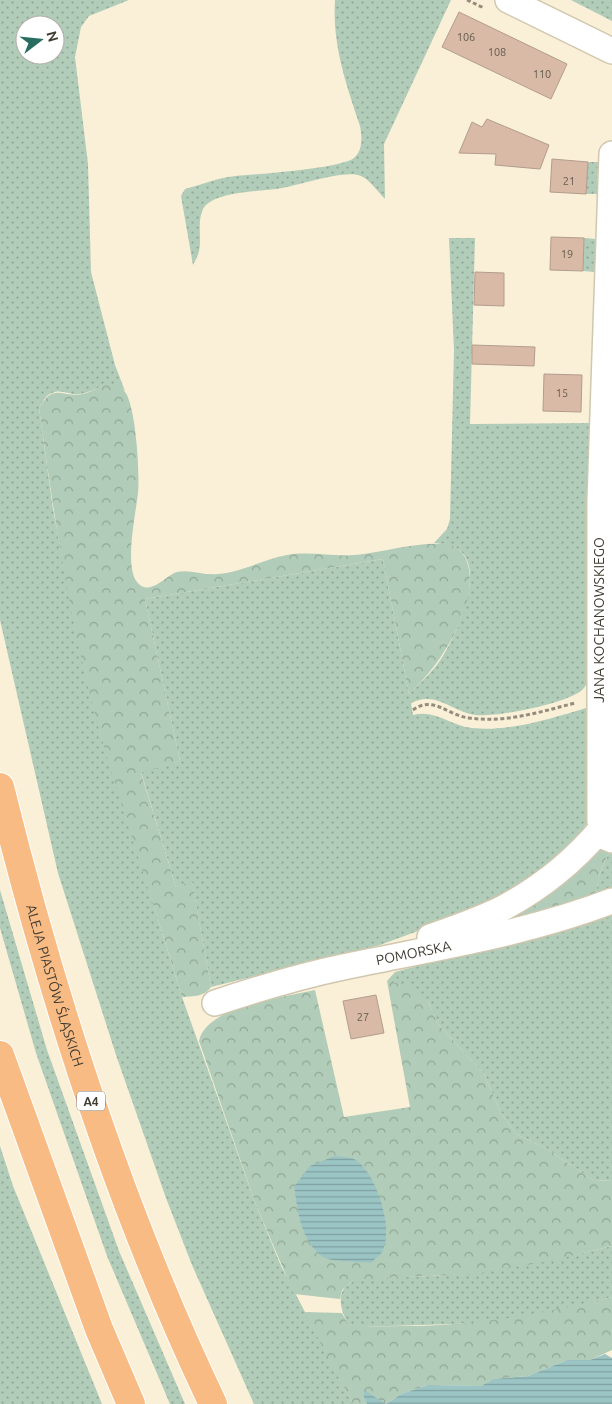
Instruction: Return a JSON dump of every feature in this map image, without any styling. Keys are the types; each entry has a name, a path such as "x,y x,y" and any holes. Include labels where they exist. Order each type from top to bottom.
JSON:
{"highway":[{"name":"ALEJA PIASTÓW ŚLĄSKICH","path":"0,787 60,1009 104,1139 187,1349 213,1404"},
{"path":"0,1055 99,1330 132,1404"}],"street":[{"path":"508,0 612,51"},
{"name":"JANA KOCHANOWSKIEGO","path":"607,834 599,696 600,501 612,154"},
{"path":"369,962 504,907 546,880 607,834"},
{"name":"POMORSKA","path":"215,1003 256,990 369,962 444,948 582,912 612,901"}],"path":[{"path":"412,710 421,704 431,704 462,717 501,720 532,715 599,696"}],"green space":[{"path":"0,0 129,0 89,16 81,27 75,57 88,164 91,272 115,365 125,391 112,385 78,394 52,393 45,398 39,408 53,509 75,626 101,735 182,997 256,1205 281,1266 353,1404 254,1404 192,1265 166,1198 116,1055 58,873 0,620"},
{"path":"335,0 451,0 384,144 385,199 368,180 354,174 345,174 282,188 242,192 221,197 205,206 202,211 199,251 193,265 181,196 185,189 217,179 332,165 346,162 357,155 361,143 361,130 341,64 336,32"},
{"path":"571,0 612,0 612,21"},
{"path":"588,162 598,162 597,194 586,194"},
{"path":"449,238 475,238 470,424 590,423 589,674 587,683 581,691 560,701 530,709 500,714 476,715 436,700 428,699 411,703 413,715 429,714 464,727 486,729 531,723 589,707 590,818 569,852 539,877 483,907 380,945 211,987 192,882 176,887 141,772 180,761 145,599 383,559 409,694 433,670 451,642 465,608 470,574 467,560 459,550 450,545 434,543 447,529 450,519 454,350"},
{"path":"584,238 596,239 595,272 583,271"},
{"path":"109,384 124,390 132,411 138,456 138,493 131,564 137,582 142,586 152,587 177,572 227,573 287,555 355,555 422,544 453,546 463,554 468,565 470,581 468,599 454,635 432,668 409,694 383,559 145,599 180,761 141,773 176,887 192,881 211,987 205,993 195,996 182,997 90,696 57,532 39,408 49,395 54,393 83,394"},
{"path":"594,846 612,849 605,860 600,874 597,901 490,933"},
{"path":"612,849 612,897 597,901 600,874 605,860"},
{"path":"0,890 47,1050 119,1251 185,1404 170,1404 107,1256 36,1053 0,928"},
{"path":"612,913 612,1181 593,1180 547,1149 516,1134 501,1113 484,1074 438,1024 428,1001 387,981 395,972"},
{"path":"387,981 410,986 428,1001 438,1024 484,1074 501,1113 516,1134 547,1149 593,1180 612,1181 612,1246 549,1261 475,1274 384,1278 351,1282 342,1290 340,1299 294,1294 256,1205 199,1041 205,1029 216,1019 231,1011 267,1000 315,990 344,1117 410,1107","holes":["294,1187 340,1259 328,1257 318,1252 311,1244 301,1222"]},
{"path":"0,1146 13,1186 102,1404 0,1404"},
{"path":"612,1246 612,1297 557,1311 484,1323 359,1327 348,1324 343,1313 342,1291 355,1280 375,1277 430,1276 482,1271 534,1263"},
{"path":"612,1297 612,1350 590,1360 567,1360 528,1376 493,1379 481,1386 428,1385 401,1394 386,1404 364,1398 367,1404 353,1404 304,1312 342,1313 348,1324 362,1326 457,1324 509,1318"}],"water":[{"path":"335,1156 354,1159 362,1166 376,1188 381,1202 385,1216 385,1242 381,1253 371,1263 328,1259 319,1254 312,1246 302,1228 294,1187 310,1166"},
{"path":"605,1354 612,1358 612,1404 386,1404 401,1394 428,1385 481,1386 493,1379 528,1376 567,1360 590,1360"},
{"path":"364,1390 386,1404 367,1404 364,1398"}],"building":[{"path":"459,12 567,64 551,99 442,47"},
{"path":"487,119 549,145 540,169 495,165 496,154 459,153 472,122 482,127"},
{"path":"552,159 588,162 586,194 550,192"},
{"path":"551,237 584,238 583,271 550,270"},
{"path":"475,272 504,273 504,306 474,305"},
{"path":"472,345 535,347 534,366 472,364"},
{"path":"544,374 582,375 581,412 543,411"},
{"path":"376,995 384,1033 351,1039 343,1001"}]}
